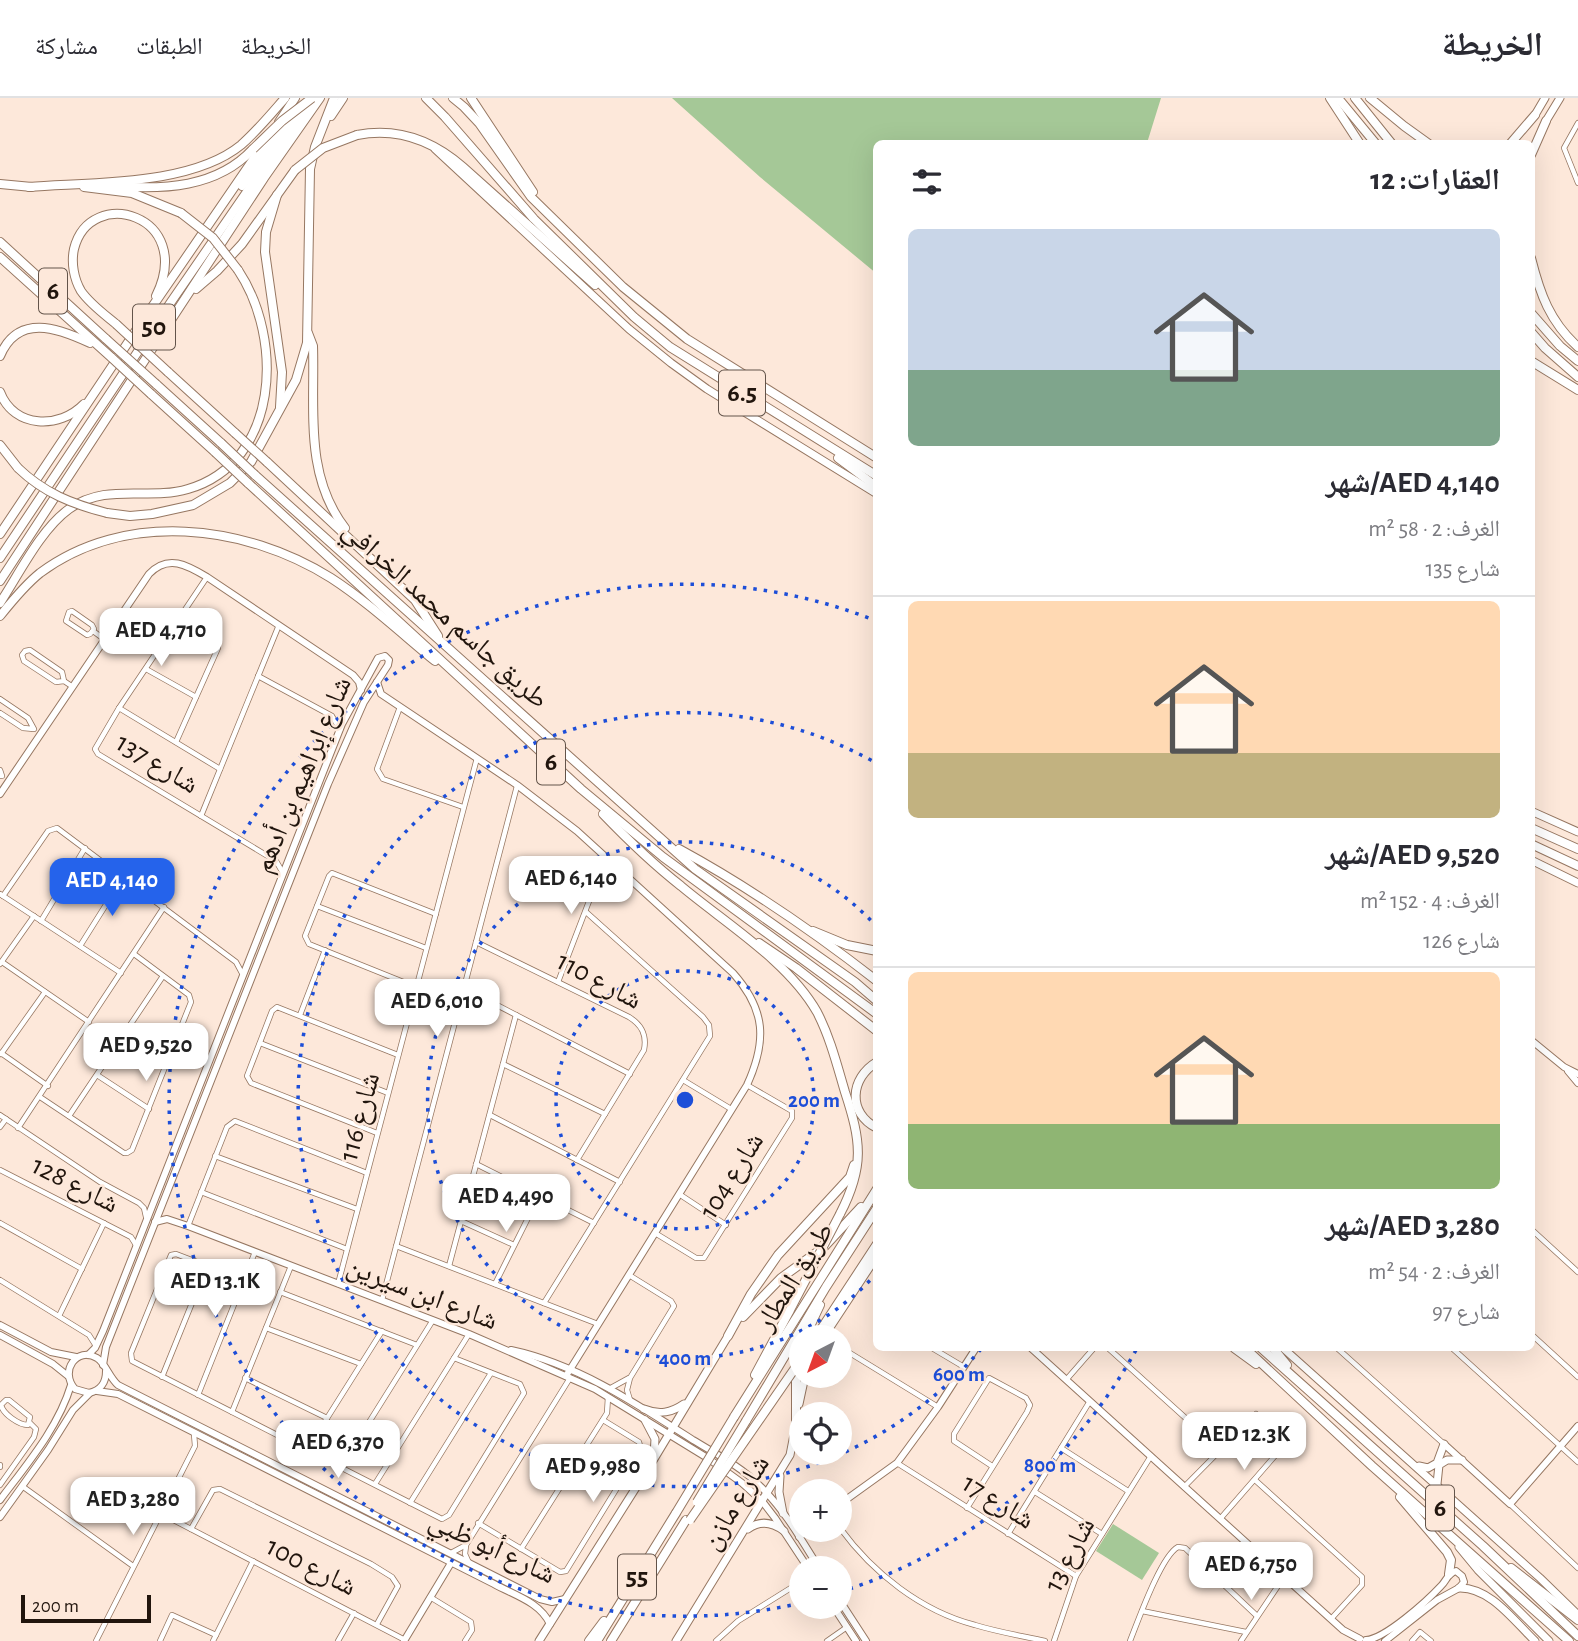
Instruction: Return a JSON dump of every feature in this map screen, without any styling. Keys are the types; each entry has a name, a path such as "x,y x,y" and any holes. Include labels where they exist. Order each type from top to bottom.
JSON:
{"highway":[{"path":"29,187 163,176 197,168 241,145 285,98"},
{"path":"0,534 295,98"},
{"path":"93,187 169,187 197,183 237,164 312,98"},
{"name":"50","path":"0,558 171,302 312,98"},
{"name":"50","path":"0,581 264,178 320,98"},
{"path":"0,445 18,468 61,499 107,513 130,516 172,511 201,501 230,483 251,462 296,380 303,359 308,332 310,169 334,98"},
{"path":"324,127 343,98"},
{"path":"426,98 534,219 614,300"},
{"path":"453,98 471,114 531,197 546,212"},
{"path":"471,98 546,212"},
{"path":"1330,98 1357,140"},
{"path":"1338,98 1373,140"},
{"path":"1355,98 1389,140"},
{"path":"1370,98 1423,140"},
{"path":"171,302 194,255 295,112"},
{"path":"1513,140 1535,115"},
{"path":"1520,140 1535,115"},
{"path":"1534,140 1546,121"},
{"path":"1535,146 1546,121"},
{"path":"1404,126 1430,140"},
{"path":"190,292 211,277 230,258 264,216 295,170 323,148 357,135 392,132 430,144 455,160 587,280 614,300"},
{"path":"0,184 93,187 132,193 181,214 213,238 238,270 253,297 260,320 267,366 261,415 244,451 227,470 188,489 103,494 69,509 36,548 0,603"},
{"path":"277,195 266,232 265,252 282,372 279,410"},
{"name":"6.5","path":"546,212 623,287 687,340 873,456"},
{"path":"146,316 164,274 165,256 160,241 151,227 135,217 122,214 102,217 88,226 74,250 73,266 82,292 415,600 446,647"},
{"name":"طريق جاسم محمد الخرافي","path":"0,242 255,475 695,869 873,998"},
{"name":"طريق جاسم محمد الخرافي","path":"0,257 581,789 663,856 873,1011"},
{"path":"1535,273 1542,299 1550,315 1560,330 1578,347"},
{"name":"6.5","path":"614,300 670,347 873,474"},
{"path":"1535,318 1560,346 1578,361"},
{"path":"0,356 11,340 21,332 42,327 64,330 100,347"},
{"path":"308,332 313,346 314,453 317,473 333,512 359,547"},
{"path":"1535,337 1578,377"},
{"path":"1535,364 1578,390"},
{"path":"0,392 8,406 28,421 50,422 72,415 102,383"},
{"path":"808,434 873,484"},
{"path":"0,616 37,575 97,542 113,537 165,531 229,537 274,549 331,578 402,633 495,712"},
{"path":"581,789 652,861 785,973 816,1011 833,1051 854,1117 859,1156 856,1179 735,1416"},
{"path":"1535,830 1578,849"},
{"path":"664,842 716,870 810,930 873,978"},
{"path":"1535,846 1578,866"},
{"path":"716,914 796,968 873,1028"},
{"path":"810,930 847,945 873,950"},
{"path":"873,1065 862,1074 855,1096 860,1114 873,1125"},
{"path":"727,1336 778,1255 850,1177 854,1168 857,1138"},
{"path":"727,1336 771,1287 824,1247 873,1193"},
{"name":"طريق المطار","path":"597,1641 873,1195"},
{"name":"طريق المطار","path":"611,1641 688,1520 826,1287 873,1214"},
{"path":"824,1325 873,1250"},
{"path":"831,1325 873,1261"},
{"path":"810,1325 826,1287"},
{"path":"1238,1351 1288,1390"},
{"name":"6","path":"1248,1351 1372,1466 1569,1641"},
{"name":"6","path":"1264,1351 1483,1546 1578,1636"},
{"path":"1275,1351 1299,1382"},
{"path":"688,1520 789,1376"},
{"path":"1372,1466 1447,1552 1451,1560 1449,1574"},
{"path":"1483,1546 1578,1618"},
{"path":"589,1641 630,1589"},
{"path":"618,1641 632,1607"}],"main road":[{"path":"1535,115 1545,98"},
{"path":"1546,121 1560,98"},
{"path":"430,144 573,277 671,363 707,389 873,492"},
{"path":"1535,813 1578,832"},
{"path":"1535,862 1578,883"},
{"path":"539,1641 654,1459 727,1336"},
{"path":"1286,1351 1437,1484 1578,1618"},
{"path":"644,1409 669,1412 685,1403 691,1395"},
{"path":"645,1420 655,1439 654,1459"},
{"path":"1413,1464 1424,1468 1435,1465 1441,1457 1444,1444"},
{"name":"شارع مازن","path":"676,1641 789,1456"},
{"path":"1437,1484 1439,1465 1447,1460 1462,1460"},
{"path":"780,1470 779,1492 783,1513"},
{"path":"741,1537 752,1525 761,1523 777,1526 784,1531"},
{"path":"1450,1536 1478,1570 1549,1641"},
{"path":"1459,1588 1483,1593 1535,1641"}],"street":[{"path":"1578,124 1564,148 1578,183"},
{"path":"0,794 149,574 167,563 179,562 207,577 353,675 361,690"},
{"path":"207,577 119,708 220,769"},
{"path":"72,611 93,625 93,631 87,635 66,621 68,612 72,611"},
{"path":"176,742 218,645 180,618"},
{"name":"شارع 137","path":"201,816 279,625"},
{"path":"93,631 104,639"},
{"path":"64,681 62,673 30,650 25,651 22,656 24,661 56,682 64,681 73,687"},
{"name":"شارع إبراهيم بن أدهم","path":"88,1355 103,1331 340,730 378,658 383,656 387,658 388,665 368,695 328,784 106,1347 105,1368"},
{"path":"146,668 196,697"},
{"path":"353,675 369,675"},
{"path":"258,676 332,716 340,730"},
{"path":"377,681 381,694"},
{"path":"368,695 381,694 400,706 517,785 577,831 717,957 745,986 754,1000 759,1016 761,1047 747,1085 478,1523 466,1545 468,1563"},
{"path":"0,699 28,718 34,729"},
{"path":"400,706 377,769 379,774 383,779 464,807"},
{"name":"شارع 137","path":"119,708 95,745 98,754 276,861 283,873"},
{"path":"0,713 23,728 41,733"},
{"path":"332,716 347,714"},
{"name":"شارع 116","path":"338,1284 477,758"},
{"path":"1,774 9,780"},
{"path":"382,1300 517,785"},
{"path":"121,973 1,895 51,829 60,829 164,906 236,962 243,975"},
{"path":"41,921 86,848"},
{"path":"558,982 606,857"},
{"path":"276,861 289,859"},
{"path":"416,986 307,943 305,938 329,876 335,873 436,914"},
{"path":"80,946 124,876"},
{"path":"18,1128 164,906"},
{"path":"317,906 426,948"},
{"path":"544,1303 709,1041 709,1026 703,1017 586,912"},
{"path":"34,916 1,963 89,1022"},
{"name":"شارع 110","path":"476,942 629,1017 641,1027 646,1042 644,1050 577,1160"},
{"path":"300,1016 325,950"},
{"path":"40,1097 127,1153 132,1150 191,1002 189,995 134,954"},
{"path":"236,962 248,960"},
{"path":"69,1116 163,976"},
{"path":"464,988 630,1073"},
{"path":"45,992 1,1053 48,1086"},
{"path":"377,1133 251,1083 247,1076 274,1009 280,1007 398,1055"},
{"path":"449,1266 516,1015"},
{"path":"260,1043 388,1093"},
{"path":"1535,1043 1564,1067 1578,1083"},
{"path":"503,1064 605,1114"},
{"path":"1564,1067 1578,1074"},
{"path":"97,1074 149,1110"},
{"path":"684,1080 731,1109"},
{"path":"200,1083 204,1088 209,1086"},
{"name":"شارع 104","path":"654,1233 700,1259 707,1255 726,1225 792,1118 790,1107 747,1085"},
{"path":"194,1096 200,1095 204,1100"},
{"path":"0,1115 100,1182 139,1203 144,1208 146,1218"},
{"path":"490,1115 620,1182"},
{"path":"0,1127 6,1119"},
{"path":"188,1226 227,1126 235,1121 367,1173"},
{"path":"215,1156 357,1209"},
{"path":"476,1164 594,1223"},
{"name":"شارع 128","path":"0,1170 131,1237 136,1245"},
{"path":"201,1192 347,1249"},
{"path":"679,1194 726,1225"},
{"path":"495,1284 539,1196"},
{"path":"139,1203 153,1200"},
{"path":"155,1222 167,1219 161,1207"},
{"name":"شارع ابن سيرين","path":"167,1219 504,1349 528,1354 609,1389 644,1409 671,1431"},
{"path":"461,1221 514,1245"},
{"path":"0,1223 82,1269"},
{"path":"59,1316 104,1223"},
{"name":"شارع 128","path":"131,1237 141,1233"},
{"path":"1535,1233 1578,1272"},
{"path":"396,1246 598,1324"},
{"path":"198,1395 255,1252"},
{"path":"244,1280 176,1254 171,1255 131,1353 133,1363 439,1518 449,1515 523,1397 524,1390 520,1384 454,1358"},
{"path":"162,1377 207,1266"},
{"path":"232,1412 291,1266"},
{"path":"629,1275 671,1301 674,1306 629,1380 628,1394 631,1402"},
{"path":"0,1280 89,1335 96,1346"},
{"path":"280,1292 417,1345"},
{"path":"341,1467 433,1320"},
{"path":"1,1336 8,1332 3,1326"},
{"path":"0,1517 77,1404 104,1383 105,1368 96,1357 56,1355 3,1326"},
{"path":"266,1328 361,1364"},
{"path":"89,1335 103,1331"},
{"path":"307,1450 382,1331"},
{"path":"375,1484 469,1334"},
{"path":"1,1336 53,1364 68,1376"},
{"path":"1535,1338 1578,1377"},
{"path":"937,1351 964,1367"},
{"path":"852,1495 897,1463 974,1351"},
{"path":"1034,1351 1343,1630 1362,1640 1380,1636 1432,1594 1445,1582 1449,1574 1455,1571 1462,1576 1464,1582 1459,1588 1437,1600 1385,1641"},
{"path":"1066,1380 1091,1351"},
{"path":"1111,1351 1221,1450"},
{"path":"1340,1351 1578,1568"},
{"path":"1455,1351 1578,1462"},
{"path":"852,1354 938,1407"},
{"path":"78,1357 70,1365 68,1376 71,1385 79,1392 92,1393"},
{"name":"شارع أبو ظبي","path":"105,1368 118,1385 468,1563 544,1601 565,1599"},
{"path":"410,1503 491,1373"},
{"name":"شارع ابن سيرين","path":"570,1374 645,1420 671,1431"},
{"path":"246,1378 327,1418"},
{"path":"967,1507 1030,1405 1026,1398 989,1378 954,1434 954,1441 992,1466"},
{"path":"609,1389 629,1380"},
{"path":"0,1499 56,1420 71,1385"},
{"name":"شارع أبو ظبي","path":"92,1393 109,1391 118,1394 537,1606 550,1624"},
{"path":"521,1549 603,1420 607,1413 608,1397"},
{"path":"0,1485 34,1437 36,1429 30,1423 30,1417 9,1400 2,1403 2,1410 22,1425 30,1423"},
{"path":"1009,1534 1090,1401"},
{"path":"607,1413 621,1406"},
{"path":"1184,1487 1256,1414"},
{"path":"56,1420 61,1419 64,1424"},
{"path":"478,1523 560,1572 567,1570 641,1449 639,1442 603,1420"},
{"path":"1510,1504 1578,1426"},
{"path":"671,1431 738,1468 767,1493 789,1522"},
{"path":"671,1431 731,1474 762,1502 800,1556"},
{"path":"96,1641 195,1446 194,1434"},
{"path":"195,1446 206,1440"},
{"path":"1220,1519 1287,1442"},
{"path":"1061,1448 1128,1491"},
{"name":"شارع 13","path":"1054,1641 1076,1576 1151,1457"},
{"name":"شارع 17","path":"897,1463 1076,1576"},
{"path":"0,1467 7,1476"},
{"path":"1255,1480 1362,1577 1362,1585 1331,1619"},
{"path":"22,1486 132,1566"},
{"path":"191,1529 212,1490 220,1489 371,1564 392,1577 398,1586 377,1624"},
{"path":"321,1498 326,1495 325,1489"},
{"path":"1034,1492 1102,1534"},
{"path":"331,1503 331,1497 335,1494"},
{"name":"شارع 100","path":"160,1513 405,1640"},
{"path":"851,1542 891,1582 931,1607 973,1625 1044,1641"},
{"path":"450,1553 466,1545"},
{"path":"1130,1641 1171,1551 1181,1547 1257,1616"},
{"path":"160,1641 172,1615 215,1638 253,1561"},
{"path":"405,1640 451,1563"},
{"path":"494,1584 498,1580 497,1576"},
{"path":"1241,1641 1284,1577"},
{"path":"716,1641 738,1621 789,1589"},
{"path":"430,1597 470,1620 472,1628 465,1641"},
{"path":"1142,1611 1246,1632"},
{"path":"338,1641 354,1613"},
{"path":"842,1619 856,1641"},
{"path":"852,1619 866,1641"},
{"path":"827,1641 847,1627"},
{"path":"1343,1630 1348,1641"},
{"path":"1412,1641 1420,1632 1431,1641"}],"green space":[{"path":"672,98 1161,98 1148,140 873,140 873,271 760,177"},
{"path":"1113,1524 1159,1553 1142,1580 1096,1551"}]}
